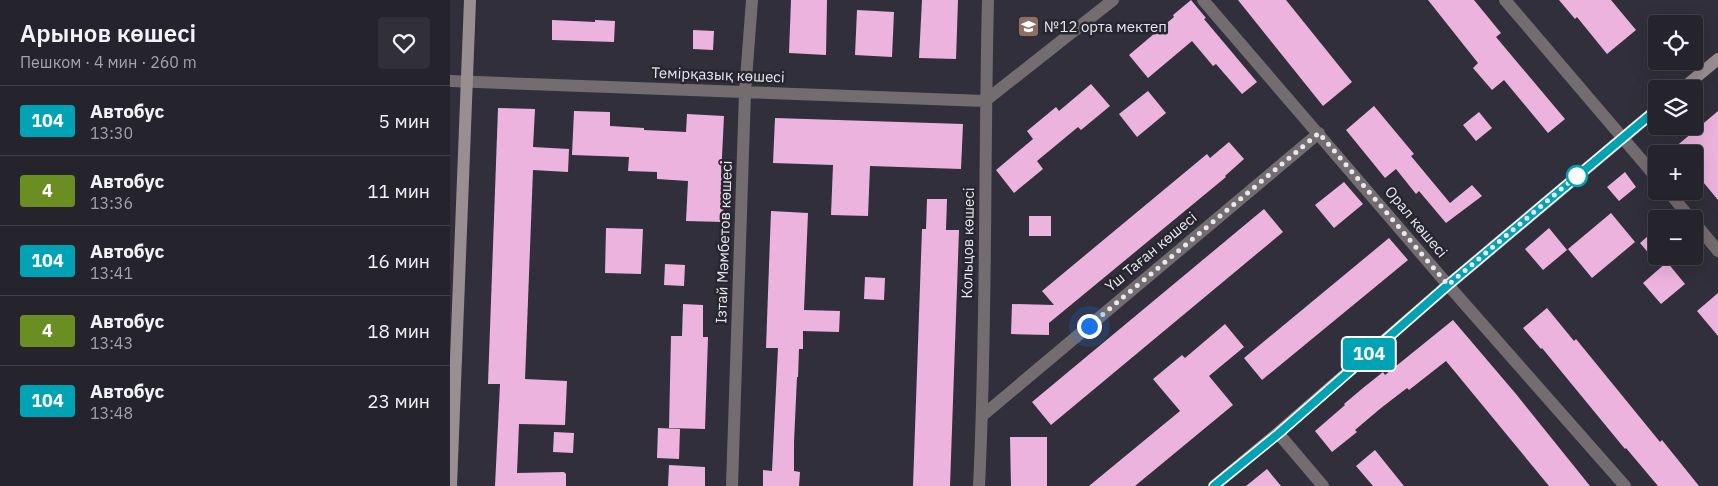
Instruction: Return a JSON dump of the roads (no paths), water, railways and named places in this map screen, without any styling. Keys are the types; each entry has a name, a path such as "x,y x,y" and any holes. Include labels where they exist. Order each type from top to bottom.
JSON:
{"street":[{"path":"450,486 470,0"},
{"name":"Ізтай Мәмбетов көшесі","path":"732,486 745,92 752,0"},
{"name":"Кольцов көшесі","path":"979,486 982,416 985,101 988,0"},
{"path":"985,101 1114,0"},
{"name":"Орал көшесі","path":"1203,0 1448,285 1625,486"},
{"path":"1505,0 1648,168"},
{"path":"1693,80 1718,59"},
{"name":"Темірқазық көшесі","path":"450,81 985,101"},
{"path":"1214,486 1278,434 1448,285 1648,117"},
{"name":"Үш Таған көшесі","path":"982,416 1319,133"},
{"path":"1675,200 1684,210"},
{"path":"1703,233 1718,251"},
{"path":"1278,434 1322,486"}],"place":[{"name":"№12 орта мектеп","path":"1028,27"}]}
